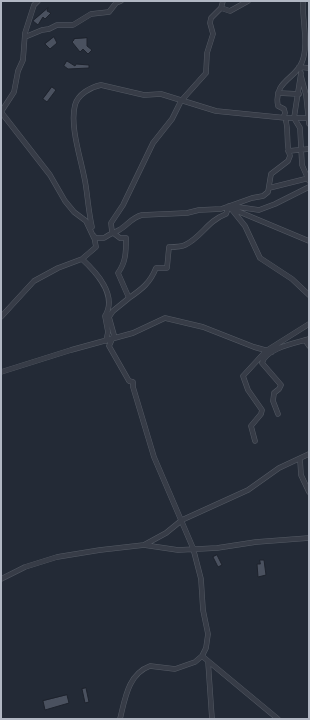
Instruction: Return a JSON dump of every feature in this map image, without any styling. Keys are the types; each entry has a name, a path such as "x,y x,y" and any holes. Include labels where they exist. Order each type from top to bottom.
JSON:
{"street":[{"path":"25,37 57,25 73,25 91,14 109,12 116,3 121,1"},
{"path":"129,298 118,273 124,265 126,257 126,238 120,238 112,232 111,223 138,176 144,159 153,143 172,119 181,101 206,73 207,53 214,34 210,23 211,18 221,8 223,1"},
{"path":"221,8 230,11 248,1"},
{"path":"109,341 114,335 109,316 129,298 145,287 152,278 156,268 167,268 169,247 185,245 216,218 226,214 230,207 252,198 263,196 268,192 271,174 288,161 290,156 288,150 286,118 284,109 278,106 278,93 280,88 302,64 306,49 302,20 303,1"},
{"path":"36,2 25,37 23,60 18,71 14,92 1,112 50,176 65,201 74,212 86,221 94,238"},
{"path":"299,67 309,68"},
{"path":"299,67 308,95 309,124"},
{"path":"269,188 309,179 302,165 300,128 294,118 301,73"},
{"path":"2,316 34,281 58,268 82,259 96,247 87,206 86,187 76,130 75,104 79,96 101,85 144,95 162,94 216,111 286,118 308,118"},
{"path":"278,93 308,95"},
{"path":"288,150 309,149"},
{"path":"94,238 104,238 112,232 118,231 137,216 149,213 186,213 230,207 259,210 275,204 309,187"},
{"path":"230,207 309,241"},
{"path":"230,207 245,226 260,258 292,279 309,295"},
{"path":"82,259 92,267 104,285 108,297 108,310 105,316 109,341 108,346 128,376 129,381 134,382 133,387 154,457 193,548 201,579 203,610 208,634 206,648 202,656 195,662 175,669 165,669 154,666 141,671 130,685 120,719"},
{"path":"1,372 71,350 109,341 133,333 165,318 203,327 272,352"},
{"path":"255,441 251,426 261,414 262,410 248,390 243,376 266,351 309,324"},
{"path":"278,414 273,401 274,393 279,389 281,384 262,363 266,356 272,352 307,339 309,346"},
{"path":"144,545 166,533 182,520 248,490 279,468 309,454"},
{"path":"300,459 301,475 309,492"},
{"path":"1,579 25,567 57,557 100,550 144,545 178,550 193,548 217,548 256,542 309,538"},
{"path":"202,656 278,719"},
{"path":"208,661 212,719"}],"building":[{"path":"48,8 47,11 51,13 45,19 43,17 38,25 33,21"},
{"path":"54,37 57,43 50,49 45,44"},
{"path":"87,38 87,46 92,50 88,54 83,49 80,52 72,42 74,39"},
{"path":"67,61 75,66 76,64 89,65 89,68 68,69 64,66"},
{"path":"52,87 56,90 47,102 43,99"},
{"path":"217,555 222,565 218,567 213,557"},
{"path":"260,560 264,560 266,575 258,577 257,564 260,564"},
{"path":"86,688 89,702 85,703 82,689"},
{"path":"67,695 69,703 45,710 43,701"}]}
